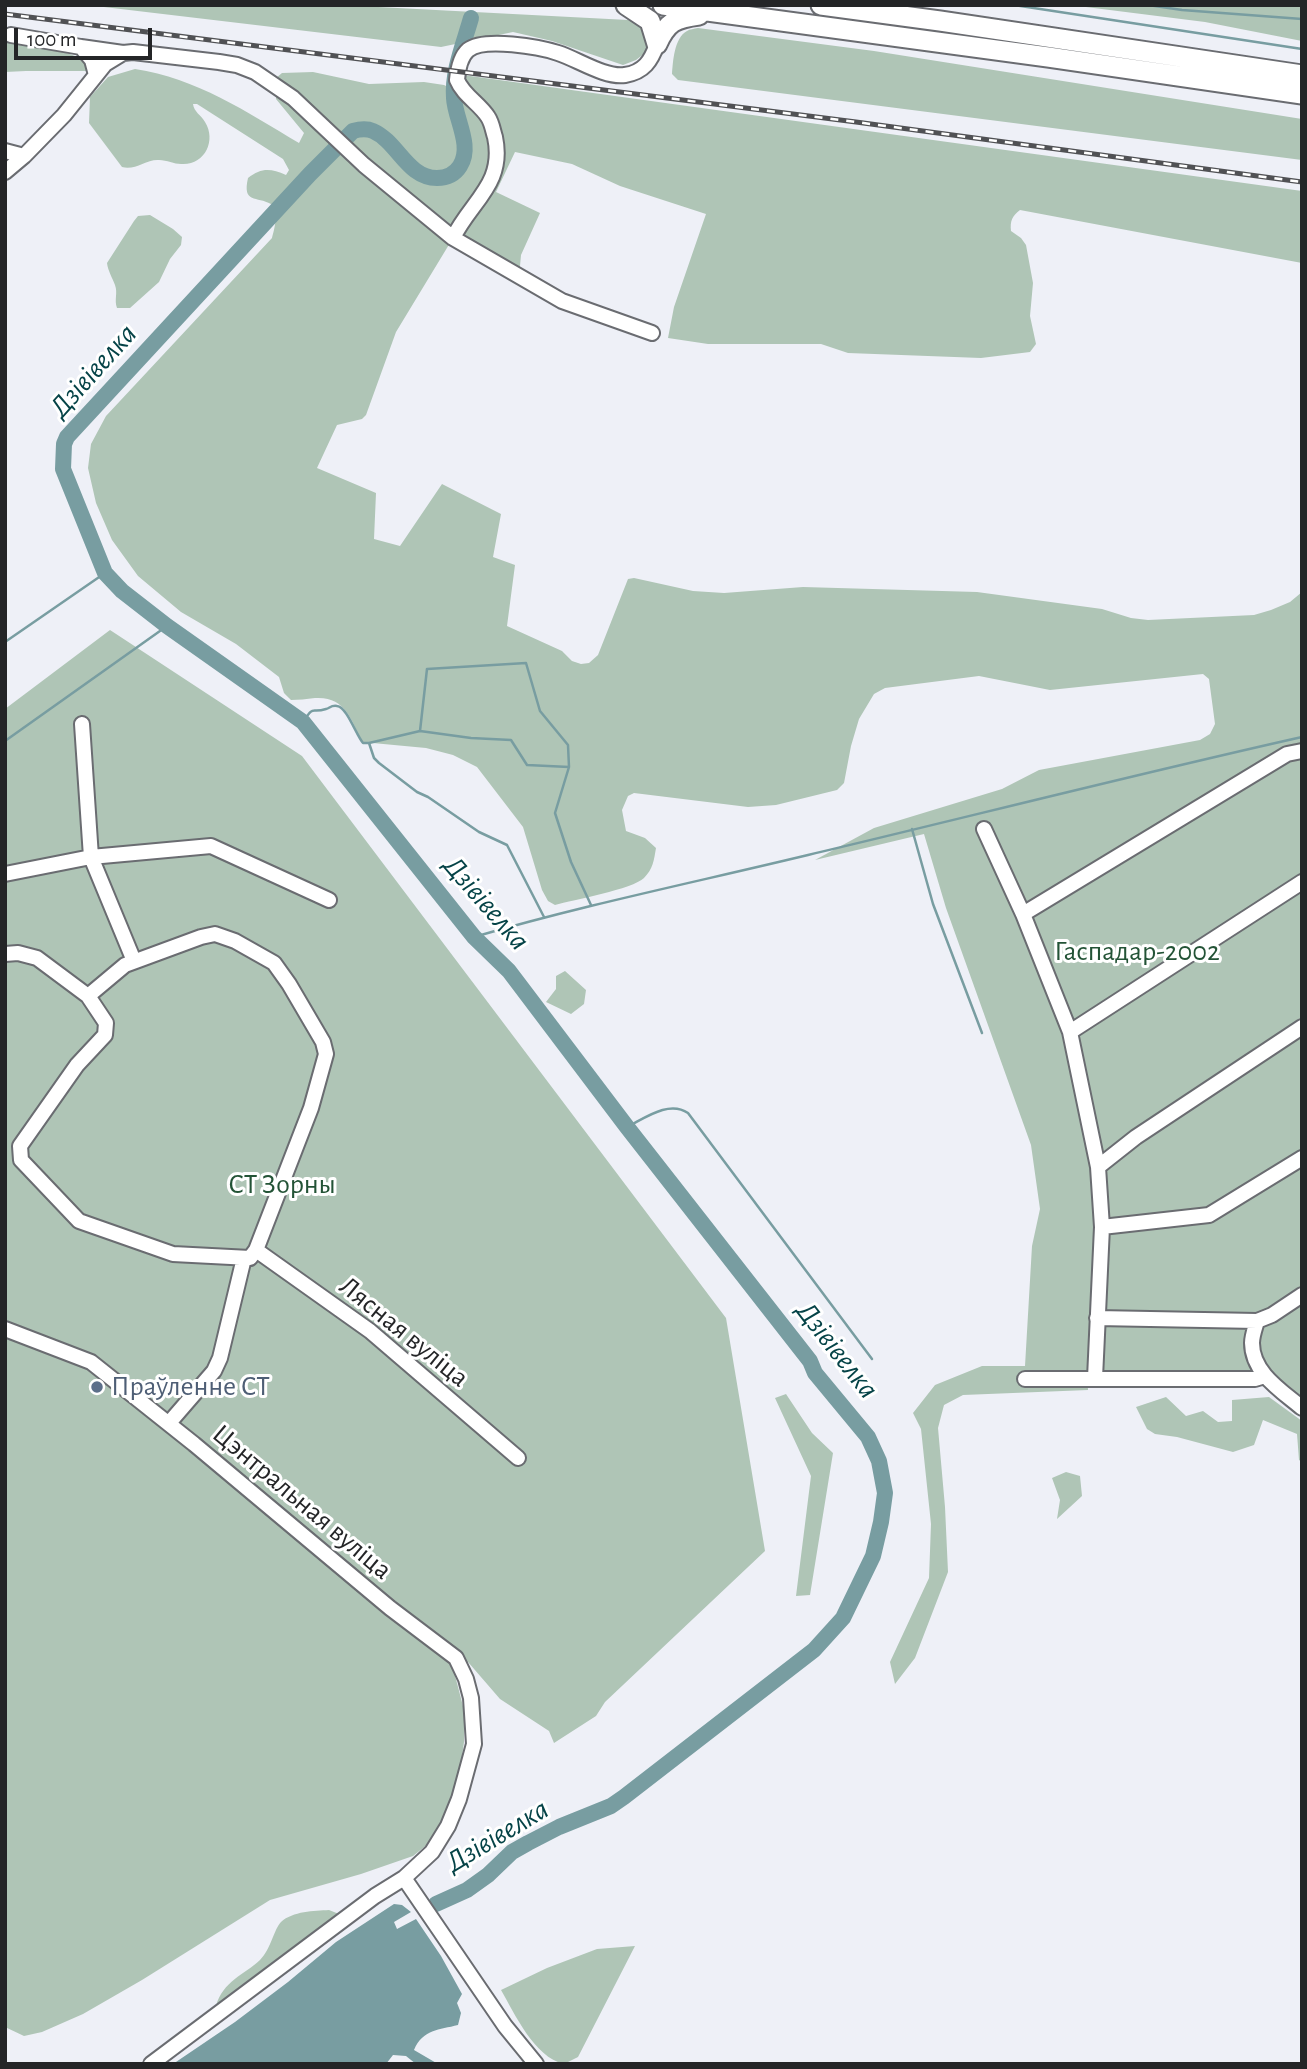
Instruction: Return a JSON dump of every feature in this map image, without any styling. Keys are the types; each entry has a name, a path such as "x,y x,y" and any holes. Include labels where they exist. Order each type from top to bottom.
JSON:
{"highway":[{"path":"626,5 650,21 657,44"},
{"path":"663,5 1302,94"},
{"path":"821,5 1302,75"},
{"path":"657,44 663,31 678,19 721,12"}],"street":[{"path":"11,35 123,53 219,62 255,72 293,98 333,137 453,238 562,301 652,333"},
{"path":"453,238 487,188 497,167 496,141 489,117 457,80 461,60 469,50 475,46 495,45 541,49 622,76 648,65 657,44"},
{"path":"81,47 92,60 96,75"},
{"path":"5,172 64,115 96,75 113,58 123,53"},
{"path":"5,150 24,156"},
{"path":"82,724 91,857 134,961"},
{"path":"1023,914 1287,754 1302,751"},
{"path":"984,829 1023,914 1070,1032 1098,1167 1102,1227 1095,1378"},
{"path":"5,874 91,857 211,846 328,900"},
{"path":"1070,1032 1302,882"},
{"path":"88,996 124,965 215,934 235,941 274,963 323,1042 326,1055 311,1108 250,1254 220,1358 214,1371 169,1423"},
{"path":"5,954 18,953 37,958 88,996 106,1023 105,1035 77,1065 20,1146 21,1160 79,1221 173,1254 250,1254"},
{"path":"1098,1167 1136,1138 1302,1027"},
{"path":"1102,1227 1209,1215 1302,1158"},
{"name":"Лясная вуліца","path":"250,1254 370,1331 518,1458"},
{"path":"1097,1318 1256,1321 1272,1315 1302,1295"},
{"path":"1256,1321 1252,1343 1255,1360 1265,1376 1302,1408"},
{"name":"Цэнтральная вуліца","path":"5,1329 91,1362 169,1423 380,1600 456,1658 466,1679 471,1699 474,1744 459,1799 448,1826 432,1852 404,1878"},
{"path":"1026,1379 1255,1379 1265,1376"},
{"path":"151,2064 375,1896 404,1878 505,2026 536,2064"}],"green space":[{"path":"87,5 340,5 628,20 641,25 648,39 645,53 623,65 552,41 513,32 441,47"},
{"path":"1070,5 1302,5 1302,41 1205,22"},
{"path":"698,28 874,51 1302,119 1302,160 678,80 672,74 679,39 688,30"},
{"path":"5,39 71,54 84,61 89,71 5,72"},
{"name":"Гаспадар-2002","path":"135,69 157,73 200,88 299,143 304,133 276,99 276,78 282,73 313,72 369,84 424,82 444,85 463,94 490,124 493,167 459,222 452,225 444,223 453,238 396,332 366,415 362,419 337,425 317,468 376,493 374,539 400,546 442,484 501,514 493,557 515,565 507,626 562,651 572,661 589,663 598,655 628,579 634,578 693,591 724,593 803,587 977,592 1102,609 1148,620 1254,615 1290,602 1302,592 1302,1416 1252,1375 1087,1373 1088,1390 963,1395 944,1405 938,1428 948,1572 915,1658 895,1684 890,1662 929,1578 931,1524 921,1429 913,1413 935,1385 982,1366 1025,1366 1032,1246 1040,1209 1031,1145 946,908 924,834 815,860 874,828 1002,789 1039,770 1200,740 1210,734 1215,724 1209,679 1203,674 1050,690 979,676 885,688 874,694 859,719 844,783 837,790 776,805 748,807 634,793 628,796 622,810 626,831 645,838 656,848 653,864 647,875 628,886 555,905 548,901 542,890 523,827 477,767 453,755 426,748 362,742 340,705 325,698 291,700 284,693 279,677 236,644 181,612 138,576 112,540 96,503 88,468 91,444 106,416 272,238 276,220 274,207 249,196 248,178 257,172 270,170 286,175 289,170 283,159 197,104 193,104 205,122 210,137 202,157 189,164 154,160 122,167 89,123 90,97 108,77"},
{"path":"463,75 1302,191 1302,263 1020,210 1012,219 1011,231 1026,245 1033,283 1030,316 1036,344 1030,352 981,358 848,353 821,344 708,344 668,338 674,307 706,214 620,186 572,164 515,152 496,192 540,213 521,255 519,277 456,236 501,149 464,86"},
{"path":"150,215 182,237 181,245 170,259 159,282 130,308 117,308 116,288 107,263 138,216"},
{"name":"СТ Зорны","path":"110,630 302,756 726,1318 765,1551 605,1702 596,1716 554,1743 549,1731 500,1699 468,1662 452,1664 464,1710 460,1772 446,1815 428,1844 413,1856 270,1900 83,2014 42,2032 24,2036 5,2027 5,709"},
{"path":"565,971 586,990 584,1004 571,1014 546,1002 556,989 556,976"},
{"path":"786,1394 812,1433 833,1453 810,1595 796,1596 811,1476 775,1398"},
{"path":"1166,1397 1186,1416 1203,1411 1218,1422 1232,1421 1232,1400 1269,1397 1302,1421 1302,1462 1299,1460 1297,1434 1263,1420 1254,1445 1233,1452 1155,1434 1147,1429 1136,1407"},
{"path":"1066,1472 1080,1476 1082,1496 1057,1519 1060,1500 1052,1478"},
{"path":"329,1910 339,1914 225,2002 216,2006 229,1984 264,1955 281,1922 310,1911"},
{"path":"635,1946 578,2057 564,2064 543,2053 526,2033 501,1990 547,1968 597,1949"}],"water":[{"path":"394,1904 402,1905 411,1912 394,1922 397,1929 416,1919 462,1994 457,2003 461,2013 458,2025 427,2034 414,2050 438,2064 416,2064 406,2056 393,2055 386,2064 173,2064 235,2022 336,1942"}],"waterway":[{"path":"1014,5 1302,49"},
{"path":"1148,5 1302,19"},
{"name":"Дзівівелка","path":"436,1904 467,1890 512,1852 528,1843 611,1806 814,1650 843,1618 873,1556 885,1493 879,1461 868,1437 815,1373 810,1361 509,971 474,937 303,722 167,626 122,591 105,573 63,469 64,444 67,437 353,131 368,129 382,136 410,166 427,176 444,177 458,169 465,150 455,106 454,88 459,57 471,18"},
{"path":"5,642 105,573"},
{"path":"5,741 167,626"},
{"path":"369,743 420,731 427,669 526,663 540,711 568,745 569,767 555,813 571,862 591,905"},
{"path":"303,722 313,711 333,706 341,708 363,743 369,743 374,758 379,763 417,792 479,832 507,845 544,917"},
{"path":"420,731 511,740 527,765 569,767"},
{"path":"474,937 598,904 1302,737"},
{"path":"912,829 933,904 982,1033"},
{"path":"627,1127 665,1109 673,1108 688,1113 872,1359"}],"railway":[{"path":"5,14 856,122 1302,182"}],"place":[{"name":"Праўленне СТ","path":"97,1387"}]}
